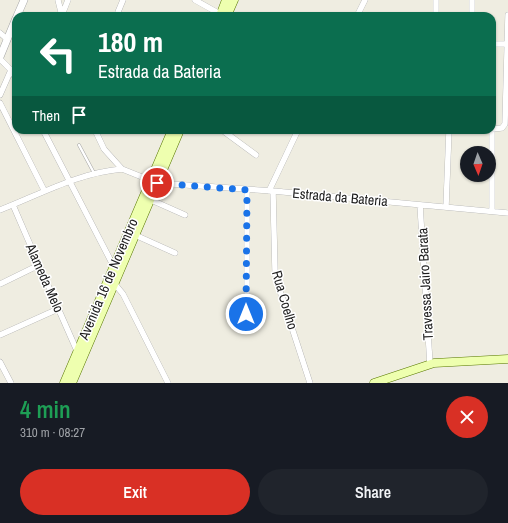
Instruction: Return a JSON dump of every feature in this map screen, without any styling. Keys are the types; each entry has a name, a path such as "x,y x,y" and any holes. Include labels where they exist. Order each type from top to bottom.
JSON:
{"main road":[{"path":"223,12 226,0"},
{"path":"224,12 234,0"},
{"name":"Avenida 16 de Novembro","path":"64,383 77,351 111,280 135,235 149,199 171,134"},
{"name":"Avenida 16 de Novembro","path":"157,174 178,134"},
{"name":"Avenida 16 de Novembro","path":"72,383 111,280 114,267 154,182"},
{"path":"374,383 430,364 508,359"}],"street":[{"path":"18,12 24,0"},
{"path":"58,0 61,12"},
{"path":"64,12 68,0"},
{"path":"118,12 123,0"},
{"path":"195,0 217,12"},
{"path":"359,12 365,0"},
{"path":"436,0 436,12"},
{"path":"472,0 472,12"},
{"path":"496,129 502,128 505,124 508,15"},
{"path":"0,95 11,70 0,58 12,27"},
{"path":"0,33 7,39"},
{"path":"496,44 507,44"},
{"path":"0,103 12,127"},
{"path":"16,134 44,190"},
{"path":"45,134 114,267"},
{"name":"Estrada da Bateria","path":"97,134 110,158 122,168 154,182 171,185 271,191 508,213"},
{"path":"228,134 256,154"},
{"path":"271,191 296,134"},
{"path":"446,207 449,134"},
{"path":"492,134 492,211"},
{"path":"0,210 44,190 69,181 94,173 122,168"},
{"path":"157,174 171,185"},
{"path":"246,314 247,190"},
{"name":"Rua Coelho","path":"271,191 275,271 277,282 310,383"},
{"path":"149,199 185,215"},
{"name":"Travessa Jairo Barata","path":"420,204 430,364"},
{"name":"Alameda Melo","path":"13,205 77,351"},
{"path":"135,235 175,253"},
{"path":"0,284 38,265"},
{"path":"111,280 123,294 168,383"},
{"path":"0,335 58,309"},
{"path":"0,362 11,383"}],"lane":[{"path":"79,145 94,173"}],"route":[{"path":"157,183 247,190 246,314"}]}
